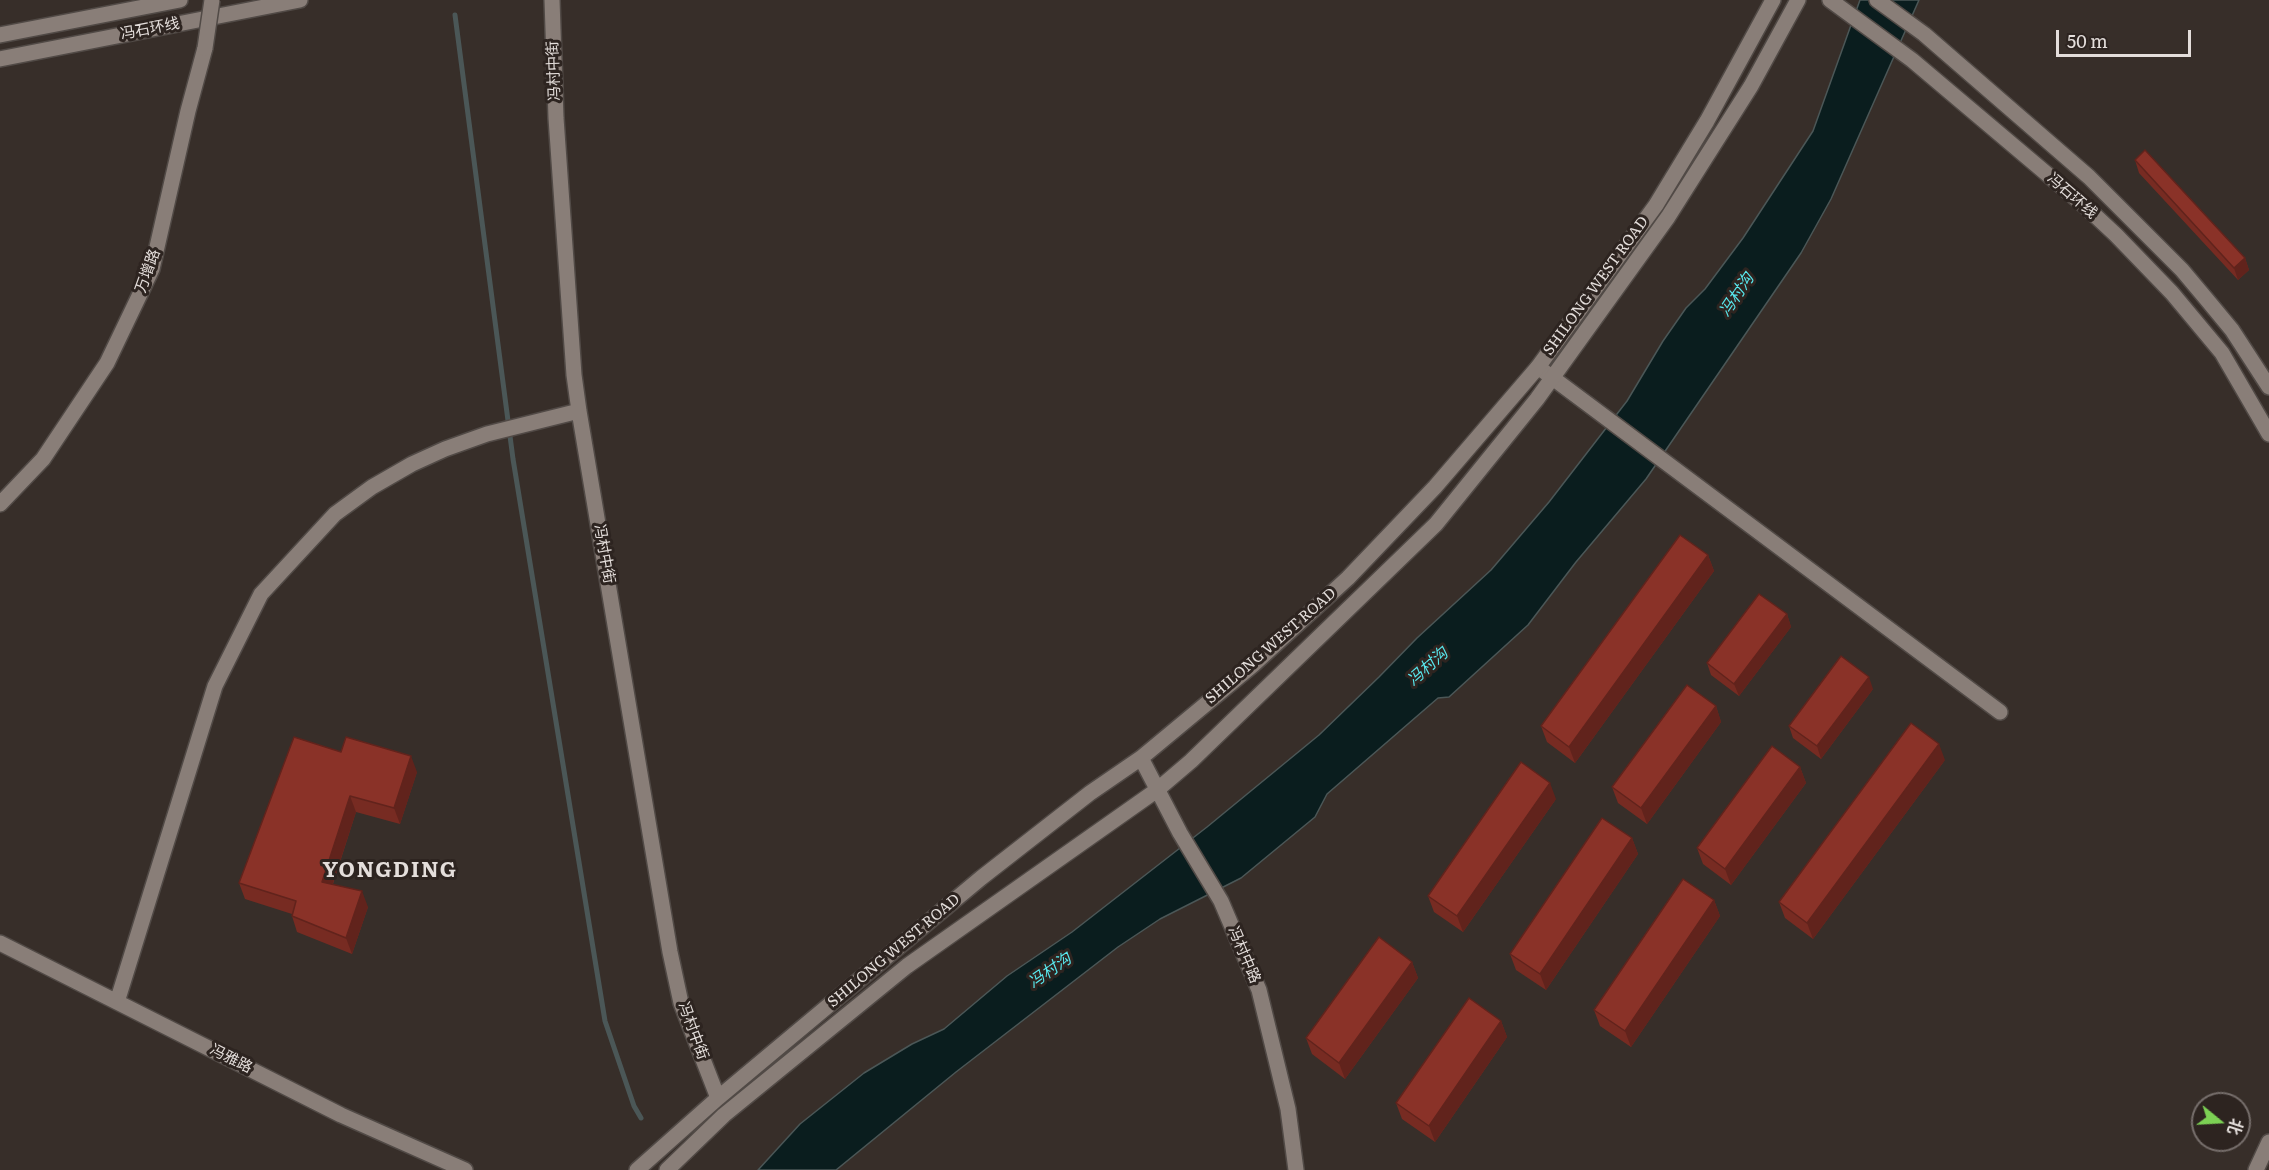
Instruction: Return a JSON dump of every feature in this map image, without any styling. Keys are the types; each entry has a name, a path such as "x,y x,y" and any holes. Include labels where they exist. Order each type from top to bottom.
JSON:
{"main road":[{"name":"冯石环线","path":"0,35 180,0"},
{"name":"万增路","path":"0,504 43,459 107,363 152,269 188,111 205,48 212,0"},
{"name":"冯石环线","path":"0,59 300,0"},
{"name":"冯村中街","path":"552,0 556,118 574,375 579,411 670,952 681,1003 718,1098"},
{"name":"SHILONG WEST ROAD","path":"637,1170 718,1098 981,878 1090,793 1141,758 1253,665 1348,578 1435,487 1538,367 1656,205 1707,121 1773,0"},
{"name":"SHILONG WEST ROAD","path":"666,1170 724,1114 907,966 1157,790 1198,755 1436,524 1554,377 1668,217 1751,86 1798,0"},
{"name":"冯石环线","path":"1830,0 1912,60 2086,207 2146,266 2222,353 2269,434"},
{"name":"冯石环线","path":"1877,0 1924,34 2089,177 2182,270 2232,330 2269,387"},
{"path":"1538,367 2000,712"},
{"path":"117,1002 215,686 261,594 335,514 412,464 487,434 579,411"},
{"name":"冯村中路","path":"1141,758 1180,833 1221,902 1259,990 1288,1109 1296,1170"},
{"name":"冯雅路","path":"0,943 340,1115 465,1170"},
{"path":"2256,1170 2269,1142"}],"water":[{"name":"冯村沟","path":"1860,0 1919,0 1831,199 1801,253 1646,479 1576,562 1528,625 1449,697 1438,698 1327,794 1315,817 1241,878 1160,919 1118,947 956,1072 836,1170 758,1170 800,1124 864,1073 912,1044 944,1029 1007,976 1072,932 1207,827 1319,735 1417,638 1491,570 1549,502 1627,401 1663,341 1686,308 1705,289 1743,238 1813,131"}],"building":[{"path":"2145,150 2245,258 2234,268 2135,160"},
{"path":"1680,535 1708,555 1569,747 1541,726"},
{"path":"1759,594 1787,614 1734,684 1707,663"},
{"path":"1841,656 1869,677 1817,746 1789,726"},
{"path":"1687,685 1716,706 1641,808 1612,787"},
{"path":"1911,723 1939,744 1807,923 1779,902"},
{"path":"294,737 341,752 346,737 411,756 394,808 350,796 322,882 362,891 346,938 292,916 296,901 239,883"},
{"path":"1772,746 1800,767 1725,869 1697,848"},
{"path":"1521,762 1550,783 1457,916 1428,896"},
{"path":"1602,818 1632,838 1540,974 1510,954"},
{"path":"1683,879 1714,900 1625,1031 1594,1010"},
{"path":"1379,937 1412,962 1339,1063 1306,1038"},
{"path":"1469,998 1501,1021 1429,1126 1396,1103"}],"waterway":[{"path":"455,15 513,459 605,1021 634,1106 641,1118"}],"district":[{"name":"YONGDING","path":"390,871"}]}
